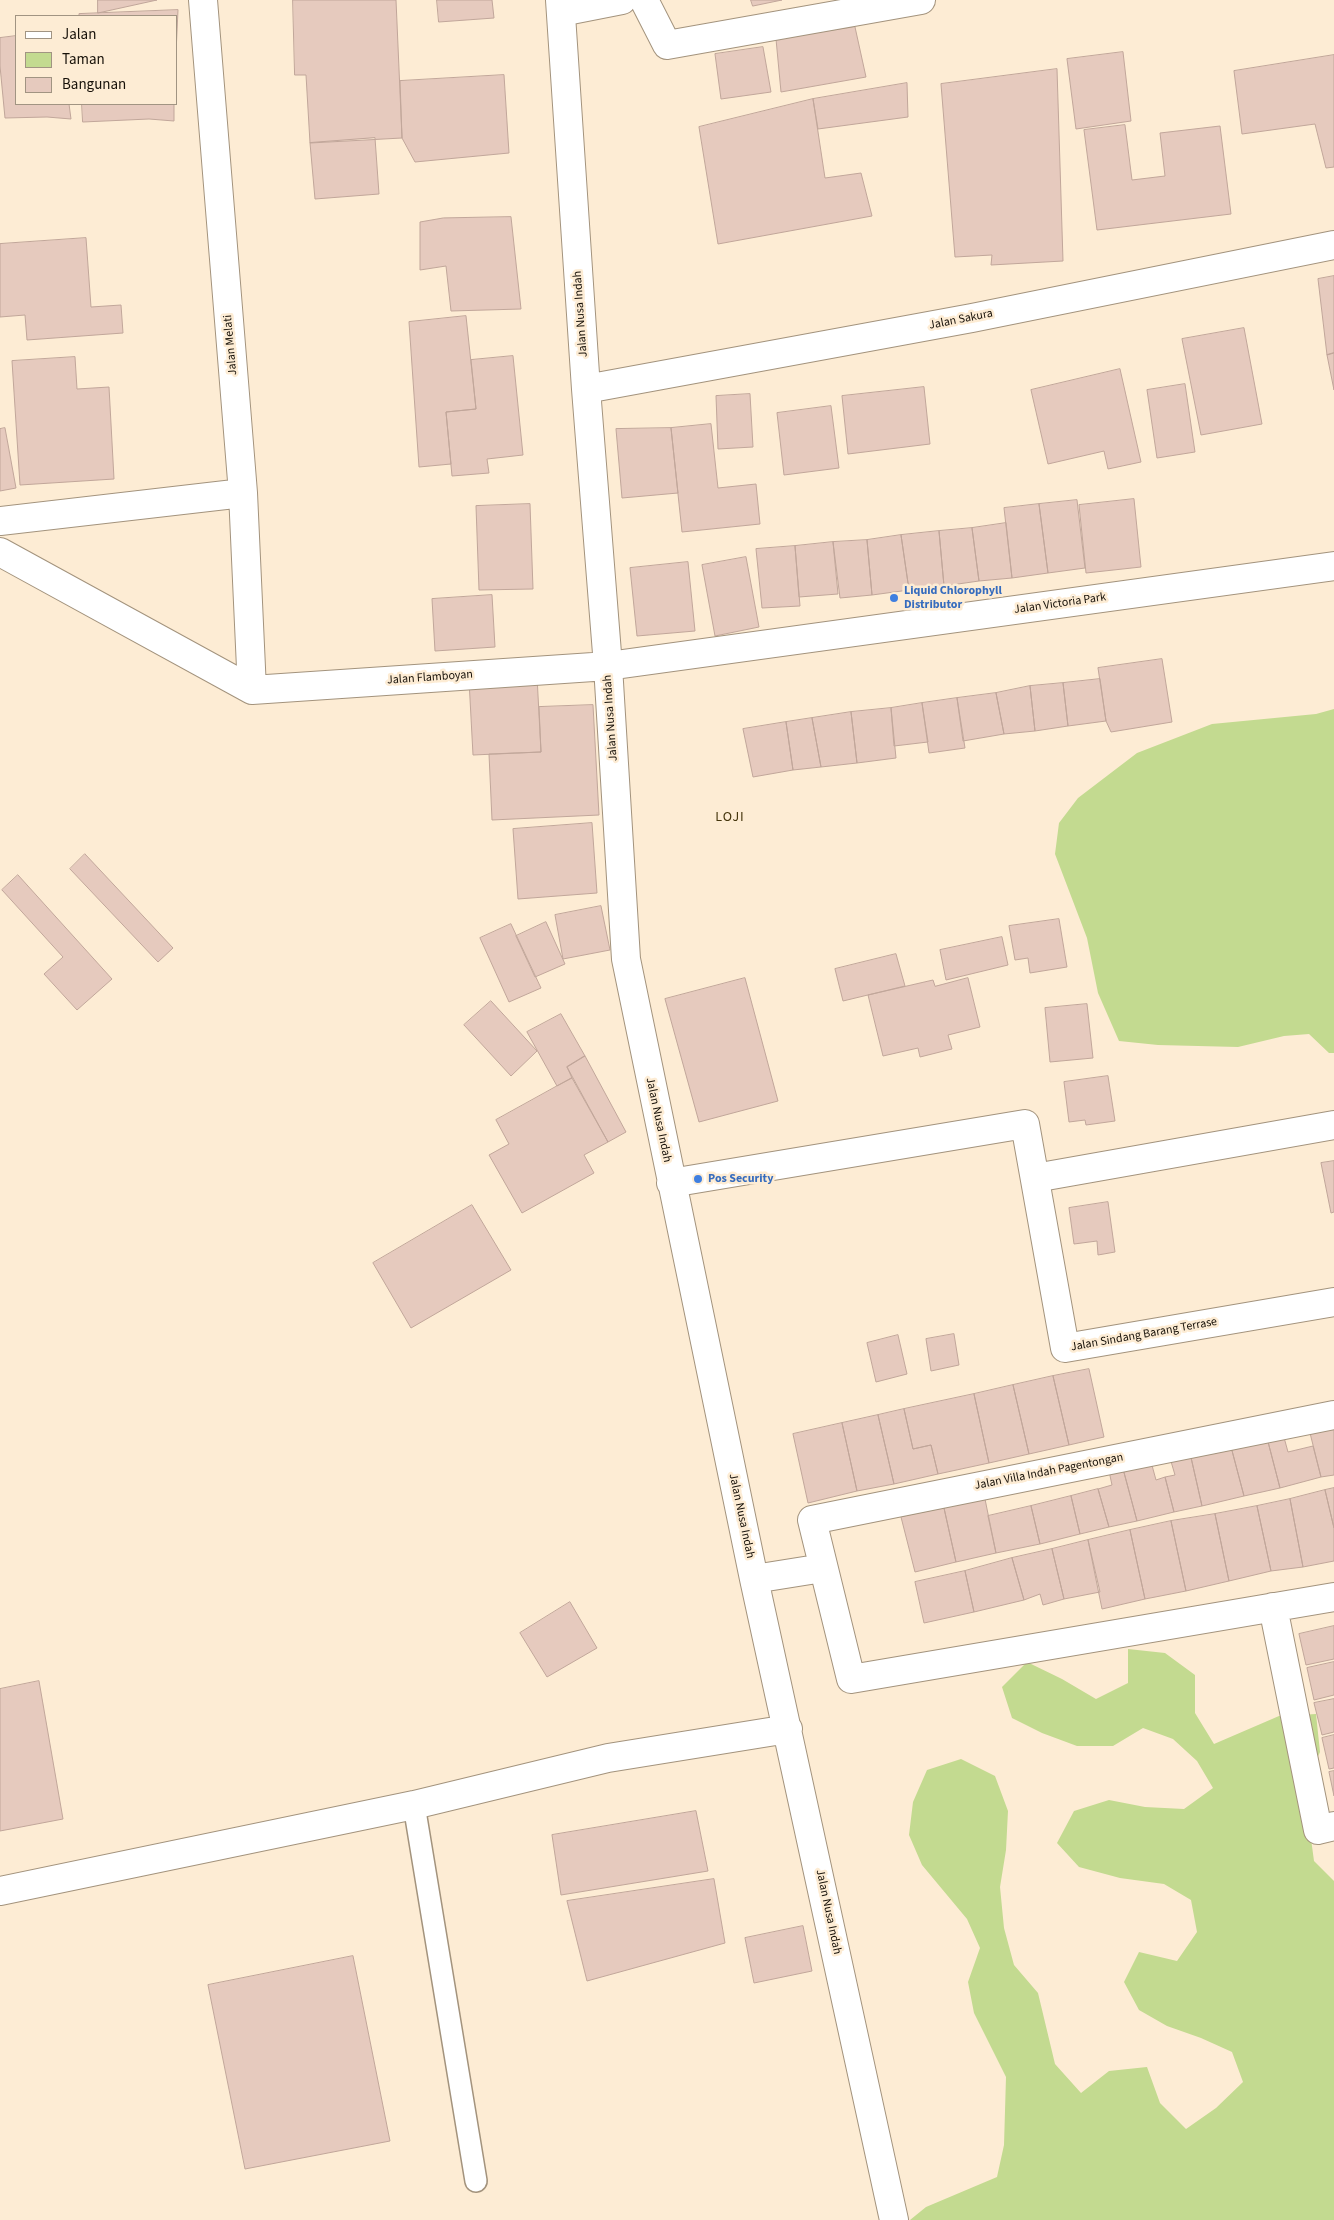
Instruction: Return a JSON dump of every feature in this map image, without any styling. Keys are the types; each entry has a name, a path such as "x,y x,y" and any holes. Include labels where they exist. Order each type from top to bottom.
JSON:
{"street":[{"name":"Jalan Melati","path":"203,0 243,493 252,690"},
{"path":"561,6 622,0"},
{"path":"644,0 667,45 921,0"},
{"name":"Jalan Nusa Indah","path":"561,6 586,389 608,666 626,959 754,1579 894,2220"},
{"name":"Jalan Sakura","path":"586,389 972,318 1334,245"},
{"path":"0,521 243,493"},
{"path":"0,552 252,690"},
{"name":"Jalan Victoria Park","path":"608,666 1334,566"},
{"name":"Jalan Flamboyan","path":"252,690 608,666"},
{"name":"Jalan Sindang Barang Terrase","path":"671,1183 1025,1124 1065,1348 1334,1302"},
{"path":"1035,1178 1334,1125"},
{"name":"Jalan Villa Indah Pagentongan","path":"1334,1415 812,1520 851,1679 1334,1597"},
{"path":"754,1579 823,1568"},
{"path":"1273,1606 1318,1830 1334,1826"},
{"path":"0,1891 414,1805 608,1758 788,1729"}],"lane":[{"path":"414,1805 476,2181"}],"green space":[{"path":"1334,709 1334,1053 1329,1053 1309,1034 1284,1036 1238,1047 1158,1045 1119,1041 1098,993 1087,938 1055,854 1059,823 1078,798 1137,753 1212,724 1316,714"},
{"path":"1128,1649 1165,1653 1195,1675 1195,1713 1214,1744 1279,1716 1316,1714 1320,1752 1305,1785 1314,1861 1334,1881 1334,2220 910,2220 926,2207 997,2177 1004,2145 1006,2077 974,2013 968,1982 980,1948 967,1919 922,1865 909,1835 913,1802 927,1770 961,1759 995,1776 1008,1811 1006,1850 1000,1887 1004,1928 1014,1965 1038,1993 1055,2064 1081,2093 1109,2071 1147,2067 1160,2103 1186,2129 1216,2108 1243,2082 1232,2052 1167,2026 1139,2010 1124,1982 1139,1952 1177,1961 1197,1932 1191,1900 1164,1884 1120,1878 1079,1867 1057,1843 1074,1811 1109,1800 1145,1807 1184,1809 1213,1788 1197,1761 1173,1739 1143,1728 1113,1746 1077,1746 1042,1733 1012,1718 1002,1687 1027,1662 1062,1679 1096,1699 1128,1683"}],"building":[{"path":"98,0 157,0 98,13"},
{"path":"293,0 396,0 402,138 310,143 306,75 295,75"},
{"path":"437,0 492,0 494,18 439,22"},
{"path":"751,0 782,0 753,6"},
{"path":"178,10 178,15 79,14"},
{"path":"855,27 866,77 781,92 776,39"},
{"path":"15,36 15,105 69,105 71,119 47,117 5,118 0,66 0,38"},
{"path":"763,47 771,92 721,99 715,54"},
{"path":"1123,52 1131,121 1076,129 1067,59"},
{"path":"1334,55 1334,167 1326,168 1315,124 1242,134 1234,71"},
{"path":"1057,69 1063,261 991,265 992,255 955,257 941,84"},
{"path":"504,75 509,153 415,162 402,138 400,81"},
{"path":"907,83 908,117 818,129 813,99"},
{"path":"813,99 825,178 861,173 872,216 718,244 699,127"},
{"path":"82,105 174,105 174,121 149,119 83,122"},
{"path":"1125,125 1132,180 1165,176 1160,133 1220,126 1231,214 1097,230 1084,130"},
{"path":"375,138 379,194 315,199 310,143"},
{"path":"511,217 521,309 451,311 446,266 420,270 420,222 443,218"},
{"path":"86,238 91,307 121,305 123,333 27,340 25,315 0,317 0,244"},
{"path":"1334,276 1334,353 1327,355 1318,279"},
{"path":"466,316 476,409 446,412 451,464 419,467 409,322"},
{"path":"1244,328 1262,424 1201,435 1182,339"},
{"path":"1334,353 1334,390 1327,355"},
{"path":"513,356 523,455 487,459 489,473 452,476 446,412 476,409 471,360"},
{"path":"75,357 77,389 109,387 114,479 20,485 12,361"},
{"path":"1120,369 1141,462 1108,469 1104,451 1048,464 1031,390"},
{"path":"1185,384 1195,452 1157,458 1147,390"},
{"path":"924,387 930,444 848,454 842,396"},
{"path":"750,394 753,447 718,449 716,396"},
{"path":"831,406 839,468 784,475 777,413"},
{"path":"711,424 718,488 756,484 760,524 682,532 671,428"},
{"path":"5,428 16,488 0,491 0,429"},
{"path":"671,428 678,493 622,498 616,429"},
{"path":"1134,499 1141,567 1086,573 1079,505"},
{"path":"1077,500 1085,568 1048,573 1039,504"},
{"path":"530,504 533,589 479,590 476,506"},
{"path":"1039,504 1048,573 1012,578 1004,508"},
{"path":"1006,523 1012,578 979,581 972,528"},
{"path":"972,528 979,581 944,586 939,531"},
{"path":"939,531 944,586 909,590 901,535"},
{"path":"901,535 909,590 872,595 867,540"},
{"path":"867,540 872,595 840,598 833,542"},
{"path":"833,542 838,594 799,597 795,546"},
{"path":"795,546 800,606 762,608 756,549"},
{"path":"746,557 759,627 715,636 702,565"},
{"path":"688,562 695,631 637,636 630,568"},
{"path":"492,595 495,647 435,651 432,599"},
{"path":"1162,659 1172,722 1111,732 1106,721 1098,668"},
{"path":"537,676 541,752 473,755 469,680"},
{"path":"1100,679 1106,721 1068,726 1063,683"},
{"path":"1063,683 1068,726 1035,731 1030,686"},
{"path":"1030,686 1035,731 1004,734 996,693"},
{"path":"996,693 1004,734 963,741 957,698"},
{"path":"957,698 965,748 929,753 922,703"},
{"path":"922,703 928,742 894,746 891,708"},
{"path":"593,705 599,815 492,820 489,754 541,752 539,707"},
{"path":"891,708 896,758 857,763 851,712"},
{"path":"851,712 857,763 821,767 812,718"},
{"path":"812,718 821,767 793,770 786,722"},
{"path":"786,722 793,770 753,777 743,729"},
{"path":"592,823 597,893 518,899 513,829"},
{"path":"85,854 173,948 158,962 70,869"},
{"path":"18,875 112,979 77,1010 44,974 63,957 2,890"},
{"path":"601,906 610,950 563,959 555,915"},
{"path":"1059,919 1067,967 1030,973 1028,958 1015,960 1009,926"},
{"path":"546,922 565,964 535,977 516,936"},
{"path":"511,924 541,988 509,1002 480,938"},
{"path":"1002,937 1008,965 946,980 940,950"},
{"path":"896,954 905,986 843,1001 835,969"},
{"path":"745,978 778,1101 699,1122 665,999"},
{"path":"968,978 980,1027 948,1035 952,1049 920,1057 918,1048 883,1056 868,995 933,980 935,986"},
{"path":"491,1001 537,1051 511,1076 464,1025"},
{"path":"1087,1004 1093,1058 1050,1062 1045,1008"},
{"path":"561,1014 585,1056 567,1067 572,1078 557,1086 527,1032"},
{"path":"585,1056 626,1132 608,1142 567,1067"},
{"path":"1108,1076 1115,1121 1086,1125 1085,1120 1069,1122 1064,1082"},
{"path":"572,1078 608,1142 584,1155 594,1173 522,1213 489,1155 509,1144 496,1120"},
{"path":"1334,1161 1334,1212 1331,1213 1321,1163"},
{"path":"1108,1202 1115,1252 1098,1255 1097,1241 1074,1244 1069,1208"},
{"path":"472,1205 511,1270 411,1328 373,1263"},
{"path":"954,1334 959,1365 931,1371 926,1339"},
{"path":"898,1335 907,1374 876,1382 867,1343"},
{"path":"1089,1369 1104,1437 1069,1445 1053,1376"},
{"path":"1053,1376 1069,1445 1029,1454 1013,1385"},
{"path":"1013,1385 1029,1454 989,1463 974,1394"},
{"path":"974,1394 989,1463 938,1474 931,1445 913,1449 904,1409"},
{"path":"904,1409 913,1449 931,1445 938,1474 894,1484 878,1415"},
{"path":"878,1415 894,1484 857,1491 842,1423"},
{"path":"842,1423 857,1491 808,1503 793,1434"},
{"path":"1334,1428 1334,1475 1321,1477 1310,1433"},
{"path":"1282,1430 1288,1452 1313,1446 1321,1477 1280,1488 1266,1434"},
{"path":"1266,1434 1280,1488 1244,1496 1230,1443"},
{"path":"1230,1443 1244,1496 1202,1506 1190,1453"},
{"path":"1190,1453 1202,1506 1174,1512 1165,1477 1175,1475 1170,1458"},
{"path":"1150,1458 1156,1480 1165,1477 1174,1512 1137,1521 1122,1465"},
{"path":"1122,1465 1137,1521 1109,1527 1098,1489 1112,1485 1109,1471"},
{"path":"1334,1488 1334,1528 1325,1490"},
{"path":"1098,1489 1109,1527 1080,1534 1071,1496"},
{"path":"1325,1490 1334,1528 1334,1561 1303,1567 1290,1499"},
{"path":"1071,1496 1080,1534 1040,1544 1031,1506"},
{"path":"985,1499 996,1553 956,1562 944,1508"},
{"path":"1290,1499 1303,1567 1271,1571 1257,1506"},
{"path":"1031,1506 1040,1544 996,1553 988,1516"},
{"path":"1257,1506 1271,1571 1229,1581 1215,1514"},
{"path":"944,1508 956,1562 915,1572 901,1517"},
{"path":"1215,1514 1229,1581 1186,1591 1171,1521"},
{"path":"1171,1521 1186,1591 1145,1599 1130,1530"},
{"path":"1130,1530 1145,1599 1102,1609 1088,1540"},
{"path":"1088,1540 1100,1592 1064,1599 1052,1549"},
{"path":"1052,1549 1064,1599 1043,1605 1040,1594 1024,1600 1012,1558"},
{"path":"1012,1558 1024,1600 974,1612 965,1571"},
{"path":"965,1571 974,1612 924,1623 915,1582"},
{"path":"570,1602 597,1648 547,1677 520,1633"},
{"path":"1334,1626 1334,1659 1306,1665 1299,1634"},
{"path":"1334,1662 1334,1695 1314,1700 1307,1668"},
{"path":"39,1681 63,1819 0,1831 0,1689"},
{"path":"1334,1699 1334,1732 1322,1735 1314,1703"},
{"path":"1334,1735 1334,1768 1329,1769 1322,1738"},
{"path":"1334,1771 1334,1796 1329,1772"},
{"path":"696,1811 708,1871 561,1895 552,1835"},
{"path":"714,1879 725,1943 587,1981 567,1901"},
{"path":"803,1926 812,1971 754,1983 745,1938"},
{"path":"353,1956 390,2141 245,2169 208,1985"}],"place":[{"name":"Liquid Chlorophyll Distributor","path":"894,598"},
{"name":"Pos Security","path":"698,1179"}],"district":[{"name":"LOJI","path":"730,818"}]}
